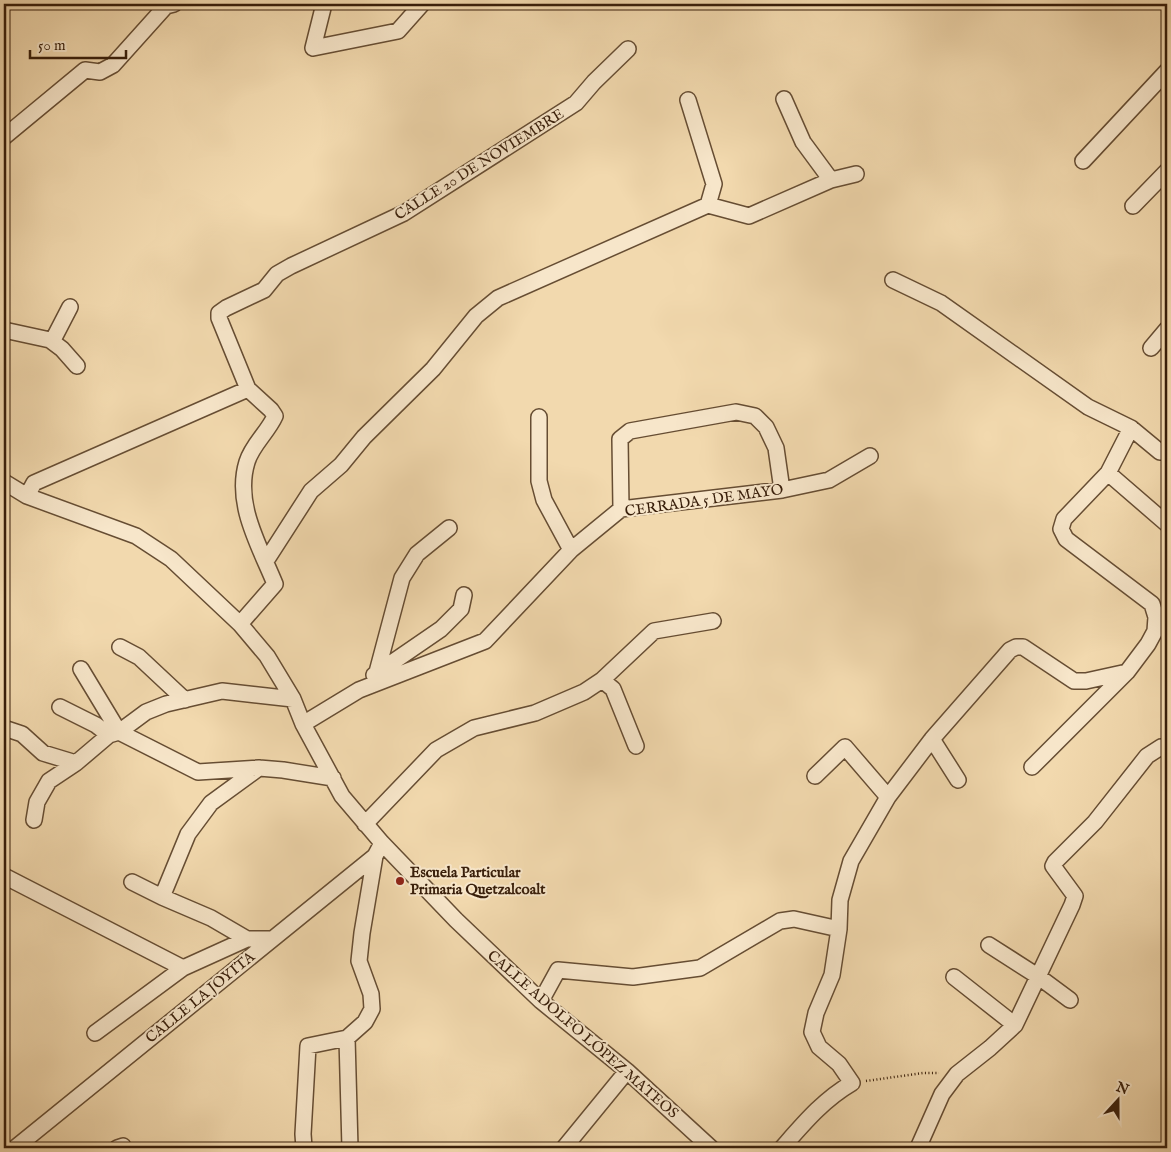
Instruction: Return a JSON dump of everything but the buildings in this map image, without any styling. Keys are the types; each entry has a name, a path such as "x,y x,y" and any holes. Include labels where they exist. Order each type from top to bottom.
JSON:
{"street":[{"path":"324,4 313,48 398,31 422,4"},
{"path":"4,137 85,70 100,72 113,65 168,5"},
{"name":"CALLE 20 DE NOVIEMBRE","path":"240,624 276,584 248,520 243,488 247,462 257,442 275,416 248,389 219,318 219,313 264,290 277,274 291,266 404,213 576,103 594,82 628,49"},
{"path":"1083,161 1167,71"},
{"path":"784,99 803,142 831,180"},
{"path":"688,100 714,184 708,206"},
{"path":"1133,206 1167,170"},
{"path":"266,561 310,492 341,466 364,437 433,369 476,316 498,298 708,206 748,216 831,180 856,174"},
{"path":"893,280 941,303 1088,407 1131,428 1160,452"},
{"path":"50,340 55,336 70,307"},
{"path":"4,330 50,340 62,349 77,366"},
{"path":"1151,348 1167,330"},
{"path":"27,496 34,483 248,389"},
{"path":"621,509 620,439 630,431 736,412 756,416 766,427 776,448 782,490"},
{"path":"539,417 539,481 544,500 571,550"},
{"path":"1032,767 1127,672 1148,644 1154,631 1156,617 1152,604 1066,539 1061,530 1064,519 1108,473 1131,428"},
{"name":"CERRADA 5 DE MAYO","path":"304,724 359,690 485,641 571,550 621,509 782,490 828,480 870,456"},
{"path":"1108,473 1167,524"},
{"name":"CALLE ADOLFO LÓPEZ MATEOS","path":"4,482 27,496 136,536 171,559 240,624 267,656 293,699 342,796 365,824 379,850 541,1000 627,1071 711,1148"},
{"path":"377,672 402,578 417,554 449,528"},
{"path":"359,690 377,672 441,629 461,609 464,595"},
{"path":"365,824 436,750 474,728 535,713 584,692 602,680 654,631 713,621"},
{"path":"120,647 139,657 185,700"},
{"path":"782,1148 833,1094 852,1083 839,1064 819,1047 812,1032 816,1013 832,974 839,929 840,900 851,861 888,797 932,739 1010,650 1016,647 1023,647 1074,681 1086,681 1127,672"},
{"path":"81,669 114,734"},
{"path":"602,680 613,689 636,746"},
{"path":"34,820 37,802 49,781 146,712 166,704 222,691 293,699"},
{"path":"60,707 198,772 258,768 333,778"},
{"path":"4,728 22,734 43,753 76,763"},
{"path":"932,739 958,780"},
{"path":"816,776 845,746 888,797"},
{"path":"918,1148 942,1094 957,1074 1015,1025 1039,977 1072,905 1074,896 1055,871 1053,866 1055,862 1095,822 1147,756 1167,746"},
{"path":"162,897 188,834 211,803 258,768"},
{"path":"304,1148 303,1134 308,1046 347,1038 365,1022 372,1009 370,994 359,961 362,933 379,850"},
{"name":"CALLE LA JOYITA","path":"15,1148 379,850"},
{"path":"4,876 183,968"},
{"path":"132,882 211,918 247,939"},
{"path":"541,1000 558,970 633,978 700,968 780,921 794,919 839,929"},
{"path":"95,1033 183,968 247,939 271,939"},
{"path":"989,945 1039,977 1070,1000"},
{"path":"954,977 1015,1025"},
{"path":"347,1038 350,1148"},
{"path":"564,1148 627,1071"}],"path":[{"path":"852,1083 923,1073 957,1074"}],"place":[{"name":"Escuela Particular Primaria Quetzalcoalt","path":"400,881"}]}
